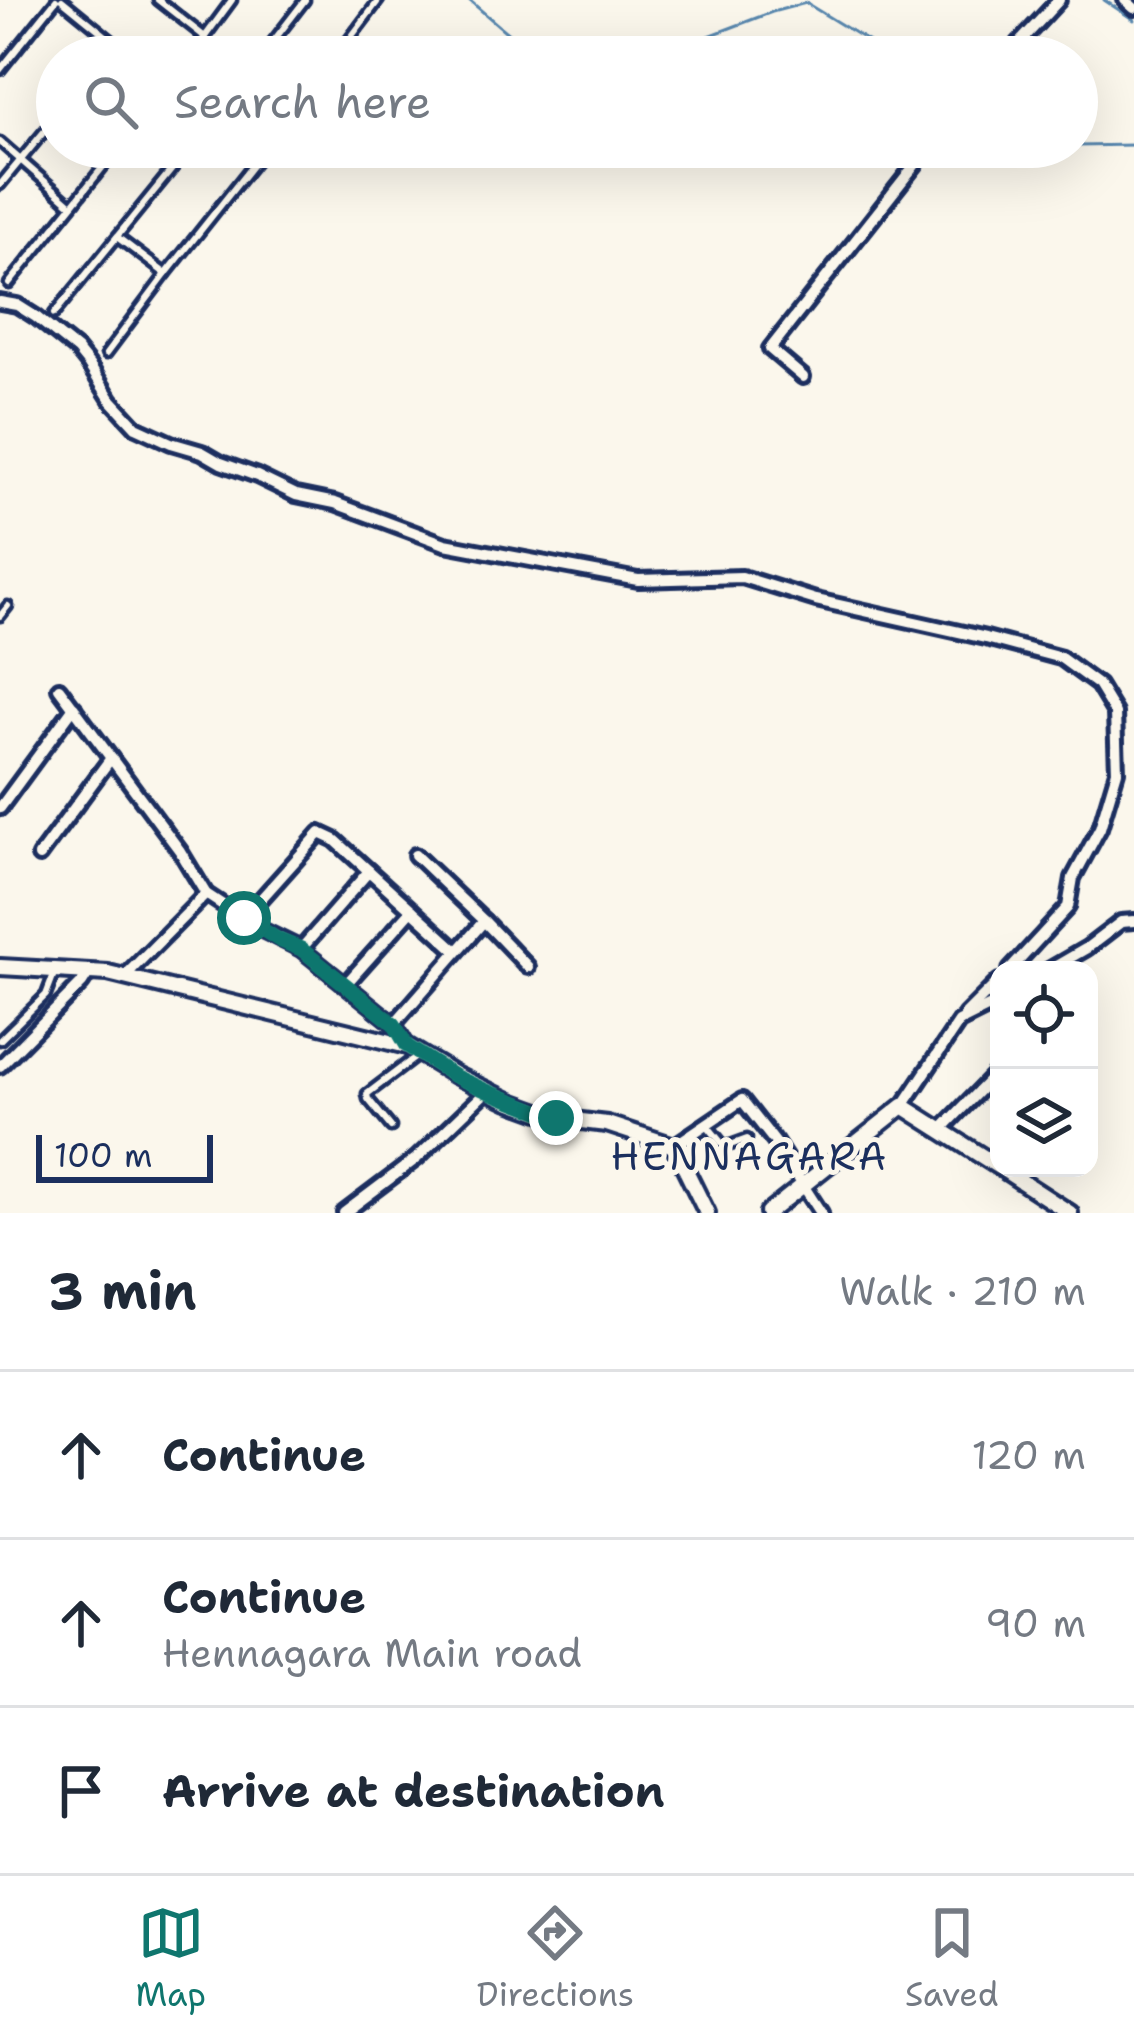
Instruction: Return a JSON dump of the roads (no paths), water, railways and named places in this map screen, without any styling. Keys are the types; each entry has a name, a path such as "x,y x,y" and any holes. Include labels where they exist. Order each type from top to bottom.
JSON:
{"street":[{"path":"1026,36 1059,0"},
{"path":"1125,0 1134,8"},
{"path":"803,377 770,349 912,168"},
{"path":"0,302 17,305 77,350 136,427 296,495 335,503 445,544 638,580 742,577 816,600 1061,658 1098,685 1115,713 1117,771 1100,828 1072,878 1067,907 1018,961"},
{"path":"59,688 180,851 206,894 301,949 394,1024 413,1050"},
{"path":"0,808 74,707"},
{"path":"39,856 111,758"},
{"path":"244,918 320,833 335,840 457,952"},
{"path":"416,855 528,967"},
{"path":"301,949 369,871"},
{"path":"124,977 206,894"},
{"path":"346,984 412,910"},
{"path":"394,1024 484,921"},
{"path":"1065,961 1121,922 1134,921"},
{"path":"0,968 124,977 413,1050 487,1091 556,1118 607,1124 674,1145 707,1213"},
{"path":"0,1066 89,972"},
{"path":"769,1213 903,1106 959,1022 990,990"},
{"path":"959,1022 990,1006"},
{"path":"941,1130 990,1079"},
{"path":"344,1213 417,1158 487,1091"},
{"path":"674,1145 742,1100 820,1213"},
{"path":"903,1106 990,1161"},
{"path":"1015,1177 1070,1213"}],"lane":[{"path":"0,70 59,0 105,36"},
{"path":"158,0 203,36"},
{"path":"206,36 232,0"},
{"path":"277,36 305,0"},
{"path":"351,36 379,0"},
{"path":"0,185 36,141"},
{"path":"0,142 72,206"},
{"path":"9,284 102,168"},
{"path":"54,314 173,168"},
{"path":"106,354 250,168"},
{"path":"117,236 166,274"},
{"path":"0,616 8,606"},
{"path":"0,1040 46,995 55,970"},
{"path":"391,1127 368,1094 413,1050"},
{"path":"706,1124 725,1148 747,1139"}],"waterway":[{"path":"469,0 511,36"},
{"path":"1104,0 1134,20"},
{"path":"709,36 806,3 860,36"},
{"path":"1098,146 1134,145"}],"district":[{"name":"HENNAGARA","path":"750,1156"}]}
